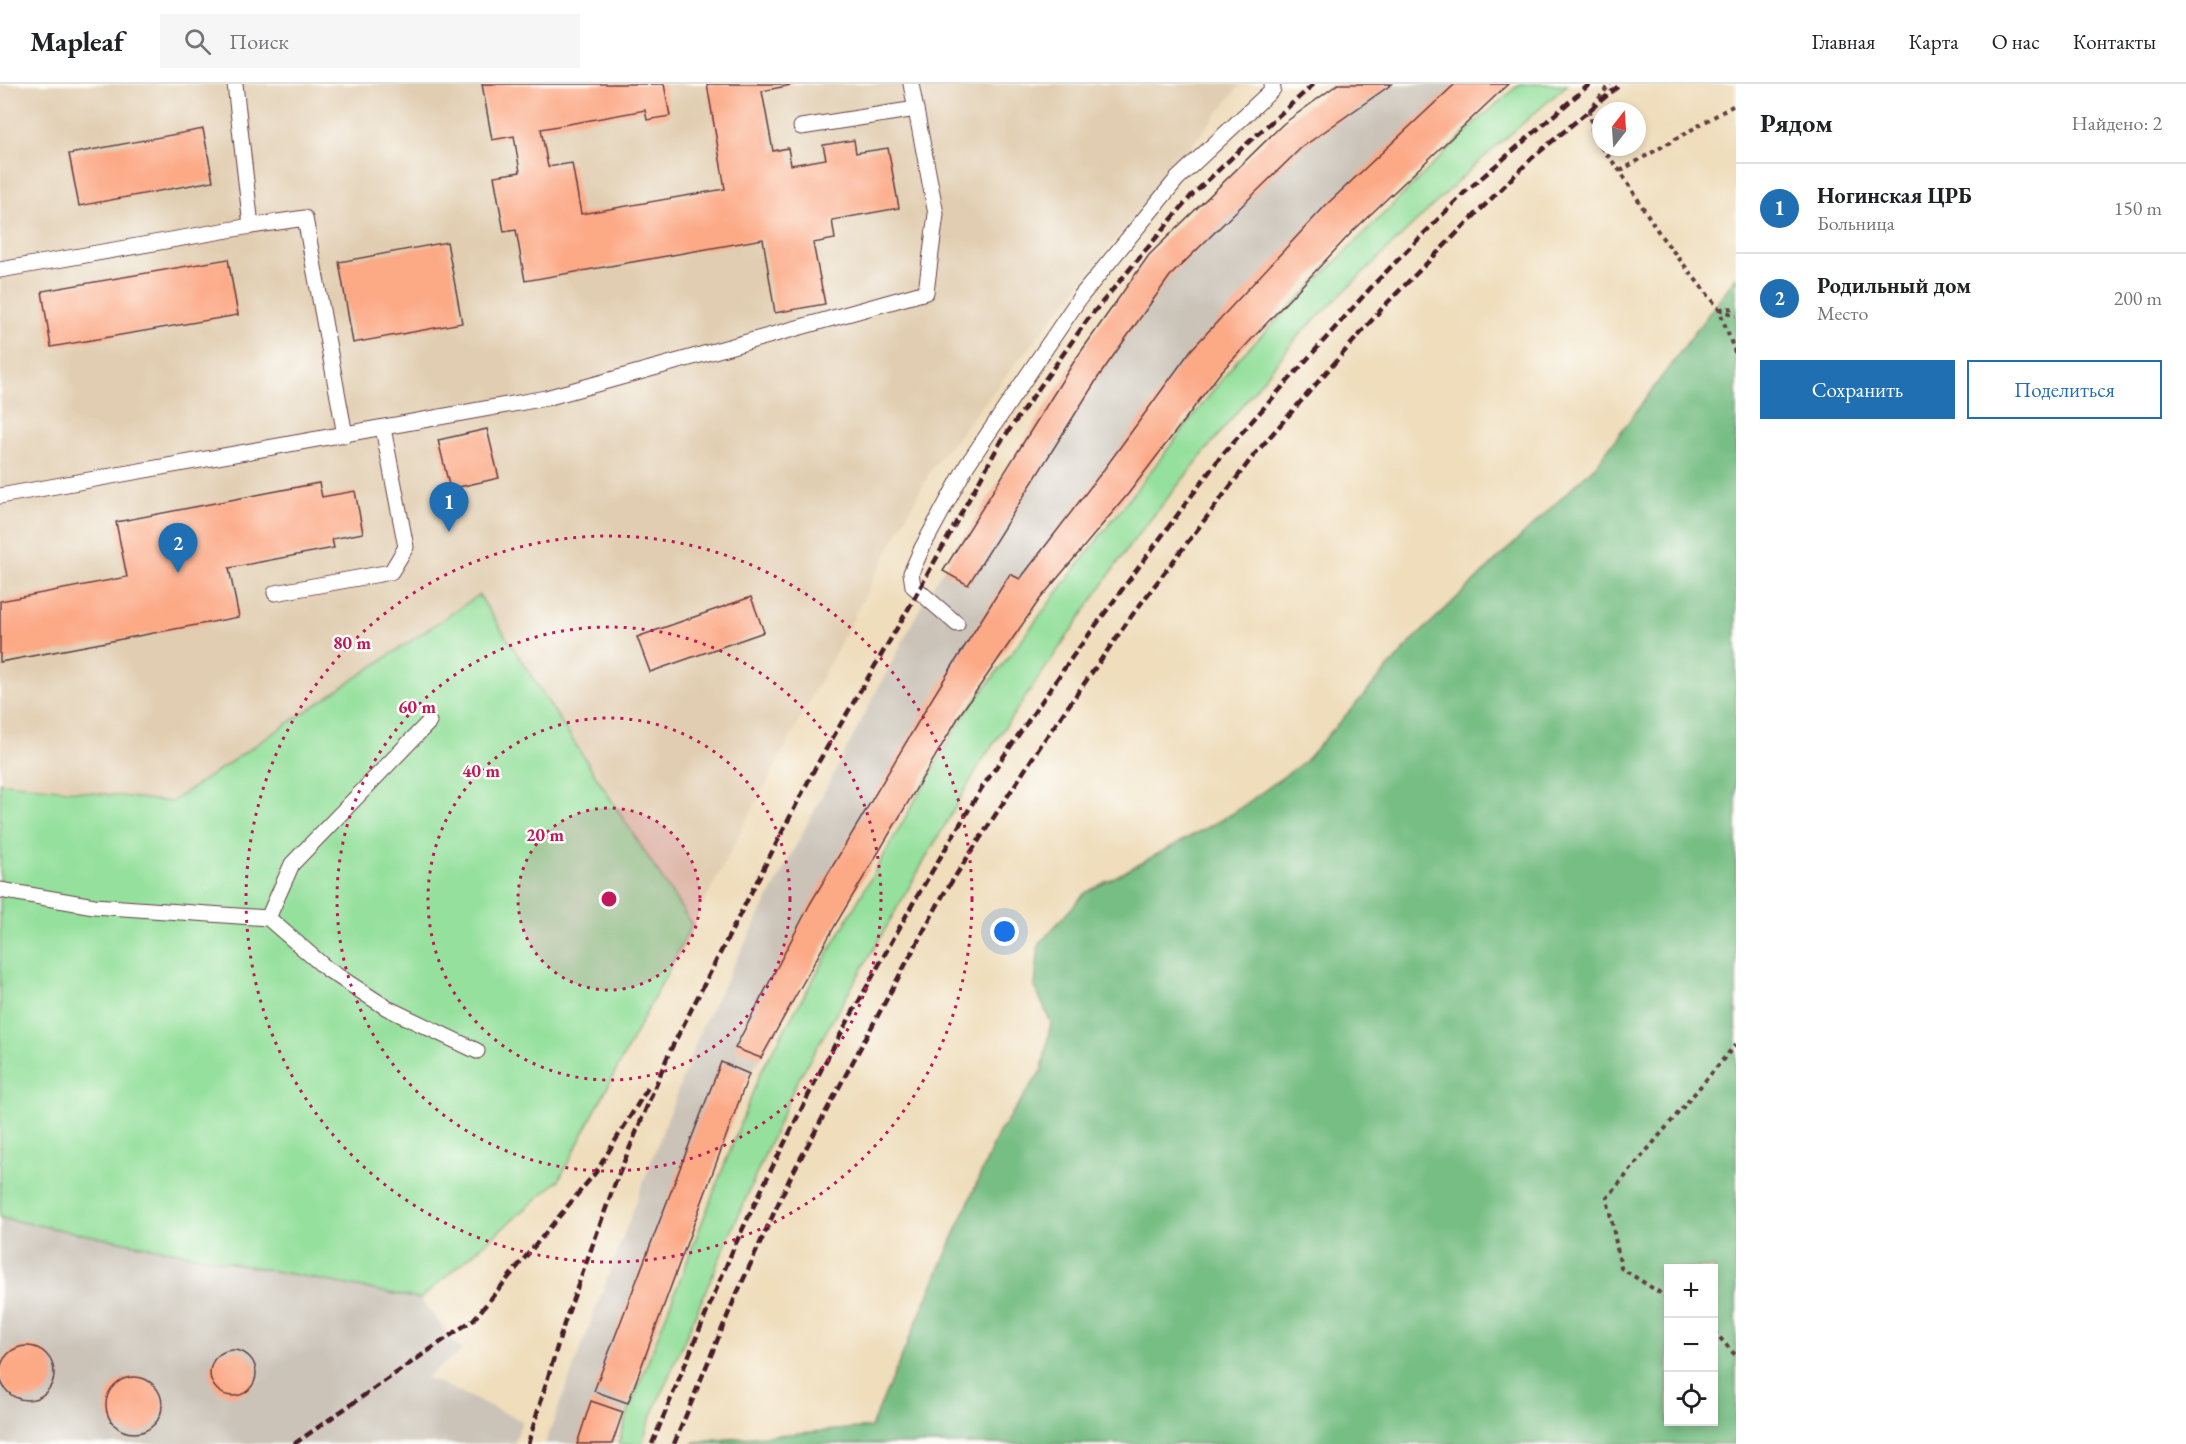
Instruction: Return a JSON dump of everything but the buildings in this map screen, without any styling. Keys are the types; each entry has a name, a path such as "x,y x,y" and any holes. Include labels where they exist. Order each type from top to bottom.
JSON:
{"lane":[{"path":"235,84 251,226"},
{"path":"0,496 546,398 926,292 936,214 911,84"},
{"path":"957,624 913,586 911,573 967,465 1081,296 1177,179 1273,89 1272,84"},
{"path":"801,127 916,109"},
{"path":"0,270 305,218 345,435"},
{"path":"275,593 391,572 406,548 383,428"},
{"path":"268,918 292,864 429,722"},
{"path":"0,890 94,906 268,918 327,969 387,1008 477,1051"}],"path":[{"path":"1596,102 1610,84"},
{"path":"1620,171 1736,104"},
{"path":"1592,107 1590,110 1592,127"},
{"path":"1608,156 1661,236 1719,309 1736,355"},
{"path":"1719,309 1736,308"},
{"path":"1719,309 1736,316"},
{"path":"1664,1295 1621,1268 1607,1198 1736,1044"},
{"path":"1718,1336 1736,1356"}],"shaded area":[{"path":"0,84 1241,84 932,468 692,925 479,595 171,802 0,779"},
{"path":"1338,84 1508,84 1353,231 1220,373 1128,494 1040,599 961,713 837,922 761,1058 749,1074 614,1444 545,1444 703,1024 926,597 1075,360 1149,255 1283,124"},
{"path":"0,1218 420,1299 462,1351 426,1377 522,1421 514,1444 0,1444"}],"green space":[{"path":"1520,84 1568,84 1474,166 1298,336 1130,545 983,759 794,1087 648,1424 642,1444 618,1444 629,1410 761,1071 962,718 1237,360 1475,123"},
{"path":"1736,277 1736,1444 693,1444 694,1442 871,1427 999,1132 1042,1070 1051,1023 1035,987 1039,944 1085,893 1232,814 1305,761 1414,639 1597,464"},
{"path":"479,595 692,925 559,1180 420,1299 0,1218 0,782 171,802"}],"railway":[{"path":"528,1444 564,1324 614,1186 669,1053 815,768 910,606 1000,443 1088,319 1192,195 1314,84"},
{"path":"652,1444 734,1247 822,1068 912,905 981,789 1073,656 1221,456 1375,283 1464,193 1590,84"},
{"path":"674,1444 734,1300 790,1178 943,895 1041,745 1133,614 1254,455 1386,304 1532,158 1621,84"},
{"path":"294,1444 474,1319 596,1172 649,1086"}],"place":[{"name":"Ногинская ЦРБ","path":"449,532"},
{"name":"Родильный дом","path":"178,573"}]}
